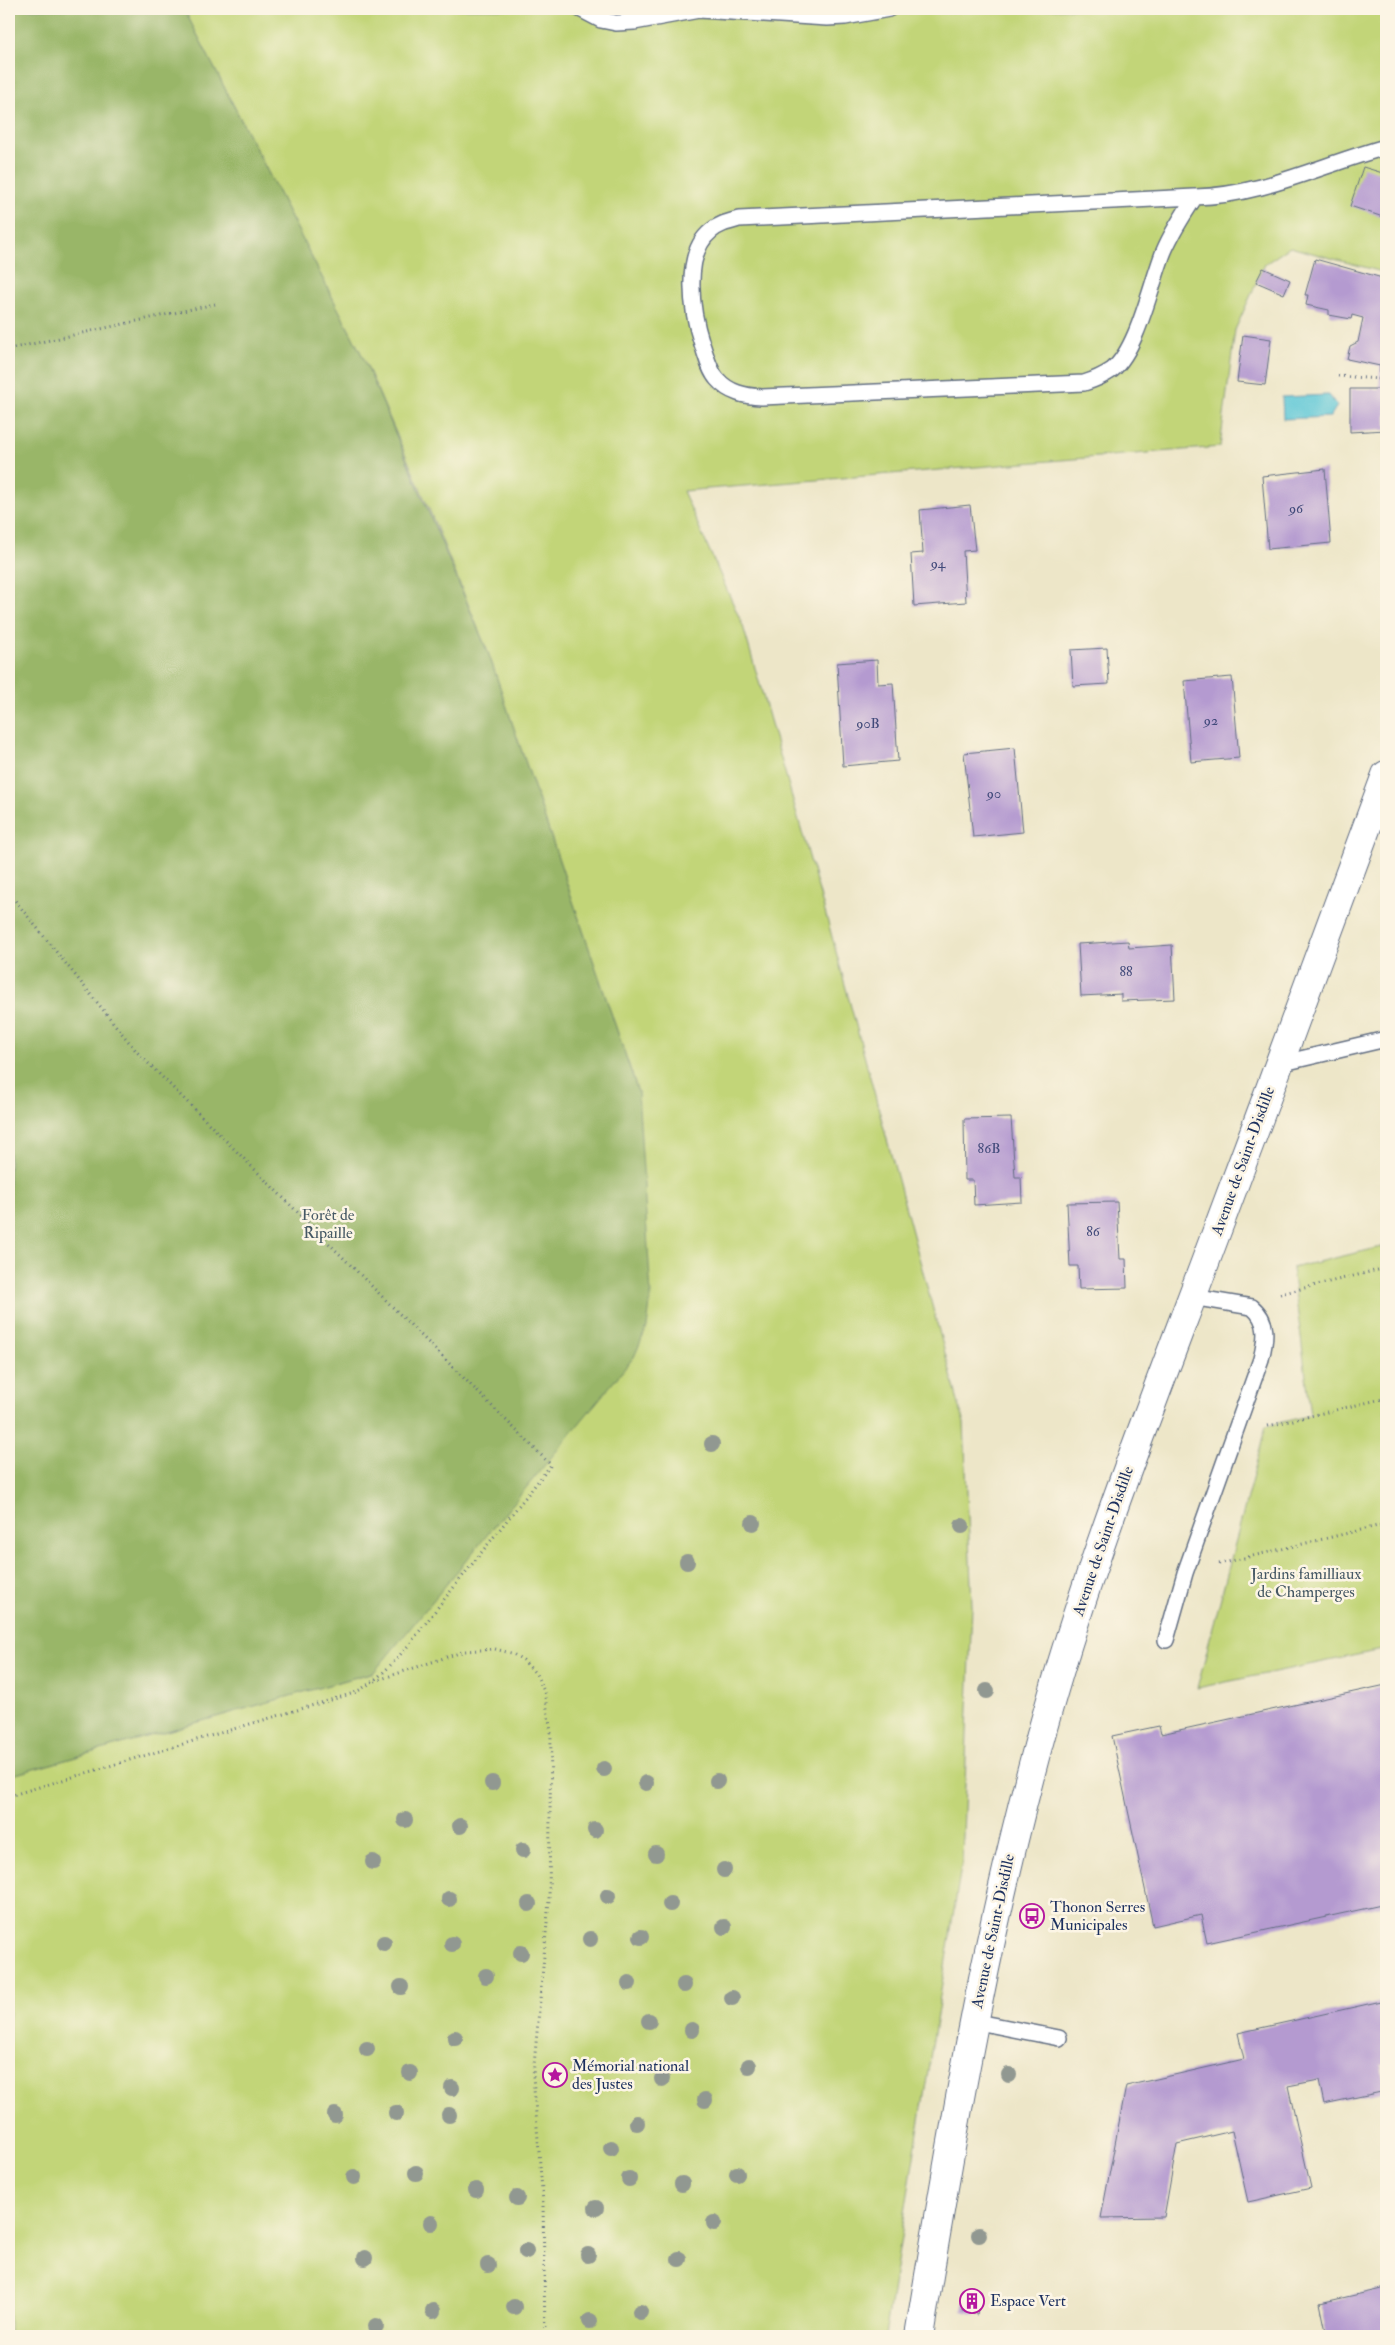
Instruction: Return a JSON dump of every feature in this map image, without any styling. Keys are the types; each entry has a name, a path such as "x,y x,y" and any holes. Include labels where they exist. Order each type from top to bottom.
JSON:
{"street":[{"name":"Avenue de Saint-Disdille","path":"919,2336 973,2021 1014,1835 1054,1687 1104,1535 1386,775"}],"lane":[{"path":"580,9 601,20 616,23 634,22 676,11 724,11 827,18 845,17 889,9"},
{"path":"1195,198 1180,218 1164,252 1132,342 1113,369 1100,377 1084,383 762,397 744,396 729,390 716,379 696,326 692,309 691,288 700,245 709,232 723,223 739,219 1209,197 1263,187 1386,147"},
{"path":"1279,1064 1386,1039"},
{"path":"1166,1640 1185,1573 1261,1359 1266,1335 1264,1323 1259,1313 1252,1307 1240,1303 1192,1297"},
{"path":"973,2021 1059,2038"}],"path":[{"path":"9,349 215,304"},
{"path":"1338,376 1379,378"},
{"path":"9,893 137,1052 551,1465 403,1650 374,1681"},
{"path":"1259,1313 1281,1292 1386,1268"},
{"path":"1234,1434 1386,1398"},
{"path":"1185,1573 1386,1524"},
{"path":"9,1796 354,1692 374,1681 464,1651 495,1649 511,1653 522,1660 536,1674 544,1691 551,1732 548,1901 533,2076 543,2203 545,2336"}],"green space":[{"name":"Forêt de Ripaille","path":"9,9 184,9 364,359 489,655 638,1092 651,1295 647,1327 634,1357 374,1672 9,1776"},
{"path":"184,9 1386,9 1386,273 1290,247 1265,264 1235,330 1220,447 683,491 743,626 829,926 964,1423 972,1606 962,1861 885,2336 9,2336 9,1776 374,1672 638,1092 489,655 429,509 364,359"},
{"name":"Jardins familliaux de Champerges","path":"1386,1246 1386,1649 1197,1688 1266,1426 1311,1415 1292,1268"}],"water":[{"path":"1329,395 1337,406 1330,417 1283,419 1282,397"}],"building":[{"path":"1363,167 1386,174 1386,218 1350,206"},
{"path":"1315,259 1386,279 1386,430 1350,432 1350,389 1379,389 1380,366 1347,359 1350,346 1358,342 1363,318 1352,315 1351,319 1329,315 1329,310 1306,305 1308,295 1305,295"},
{"path":"1263,268 1290,280 1284,294 1256,282"},
{"path":"1243,335 1271,339 1265,385 1237,382"},
{"path":"1325,469 1331,543 1268,549 1262,476"},
{"path":"970,505 975,550 963,551 966,602 914,606 911,554 923,553 920,510"},
{"path":"1107,648 1109,684 1073,686 1071,650"},
{"path":"877,660 878,684 893,683 898,761 843,766 837,663"},
{"path":"1232,677 1239,758 1191,762 1184,681"},
{"path":"1015,748 1023,832 973,837 964,753"},
{"path":"1128,941 1129,948 1172,945 1175,999 1121,1001 1121,994 1081,996 1078,944"},
{"path":"1011,1118 1015,1177 1021,1177 1022,1202 974,1205 973,1180 965,1180 964,1119"},
{"path":"1117,1202 1120,1259 1126,1259 1127,1288 1079,1289 1078,1266 1070,1266 1067,1203"},
{"path":"1386,1685 1386,1904 1207,1943 1201,1915 1153,1926 1112,1736 1159,1726 1161,1734"},
{"path":"1386,2000 1386,2064 1381,2065 1386,2091 1324,2104 1319,2080 1288,2086 1311,2188 1248,2202 1232,2131 1177,2144 1164,2217 1101,2218 1126,2086 1244,2059 1238,2033"},
{"name":"Espace Vert","path":"966,2288 981,2291 977,2315 962,2311"},
{"path":"1386,2288 1386,2336 1327,2336 1320,2303"}],"place":[{"name":"Thonon Serres Municipales","path":"1032,1916"},
{"name":"Mémorial national des Justes","path":"555,2075"},
{"name":"Espace Vert","path":"972,2301"}]}
